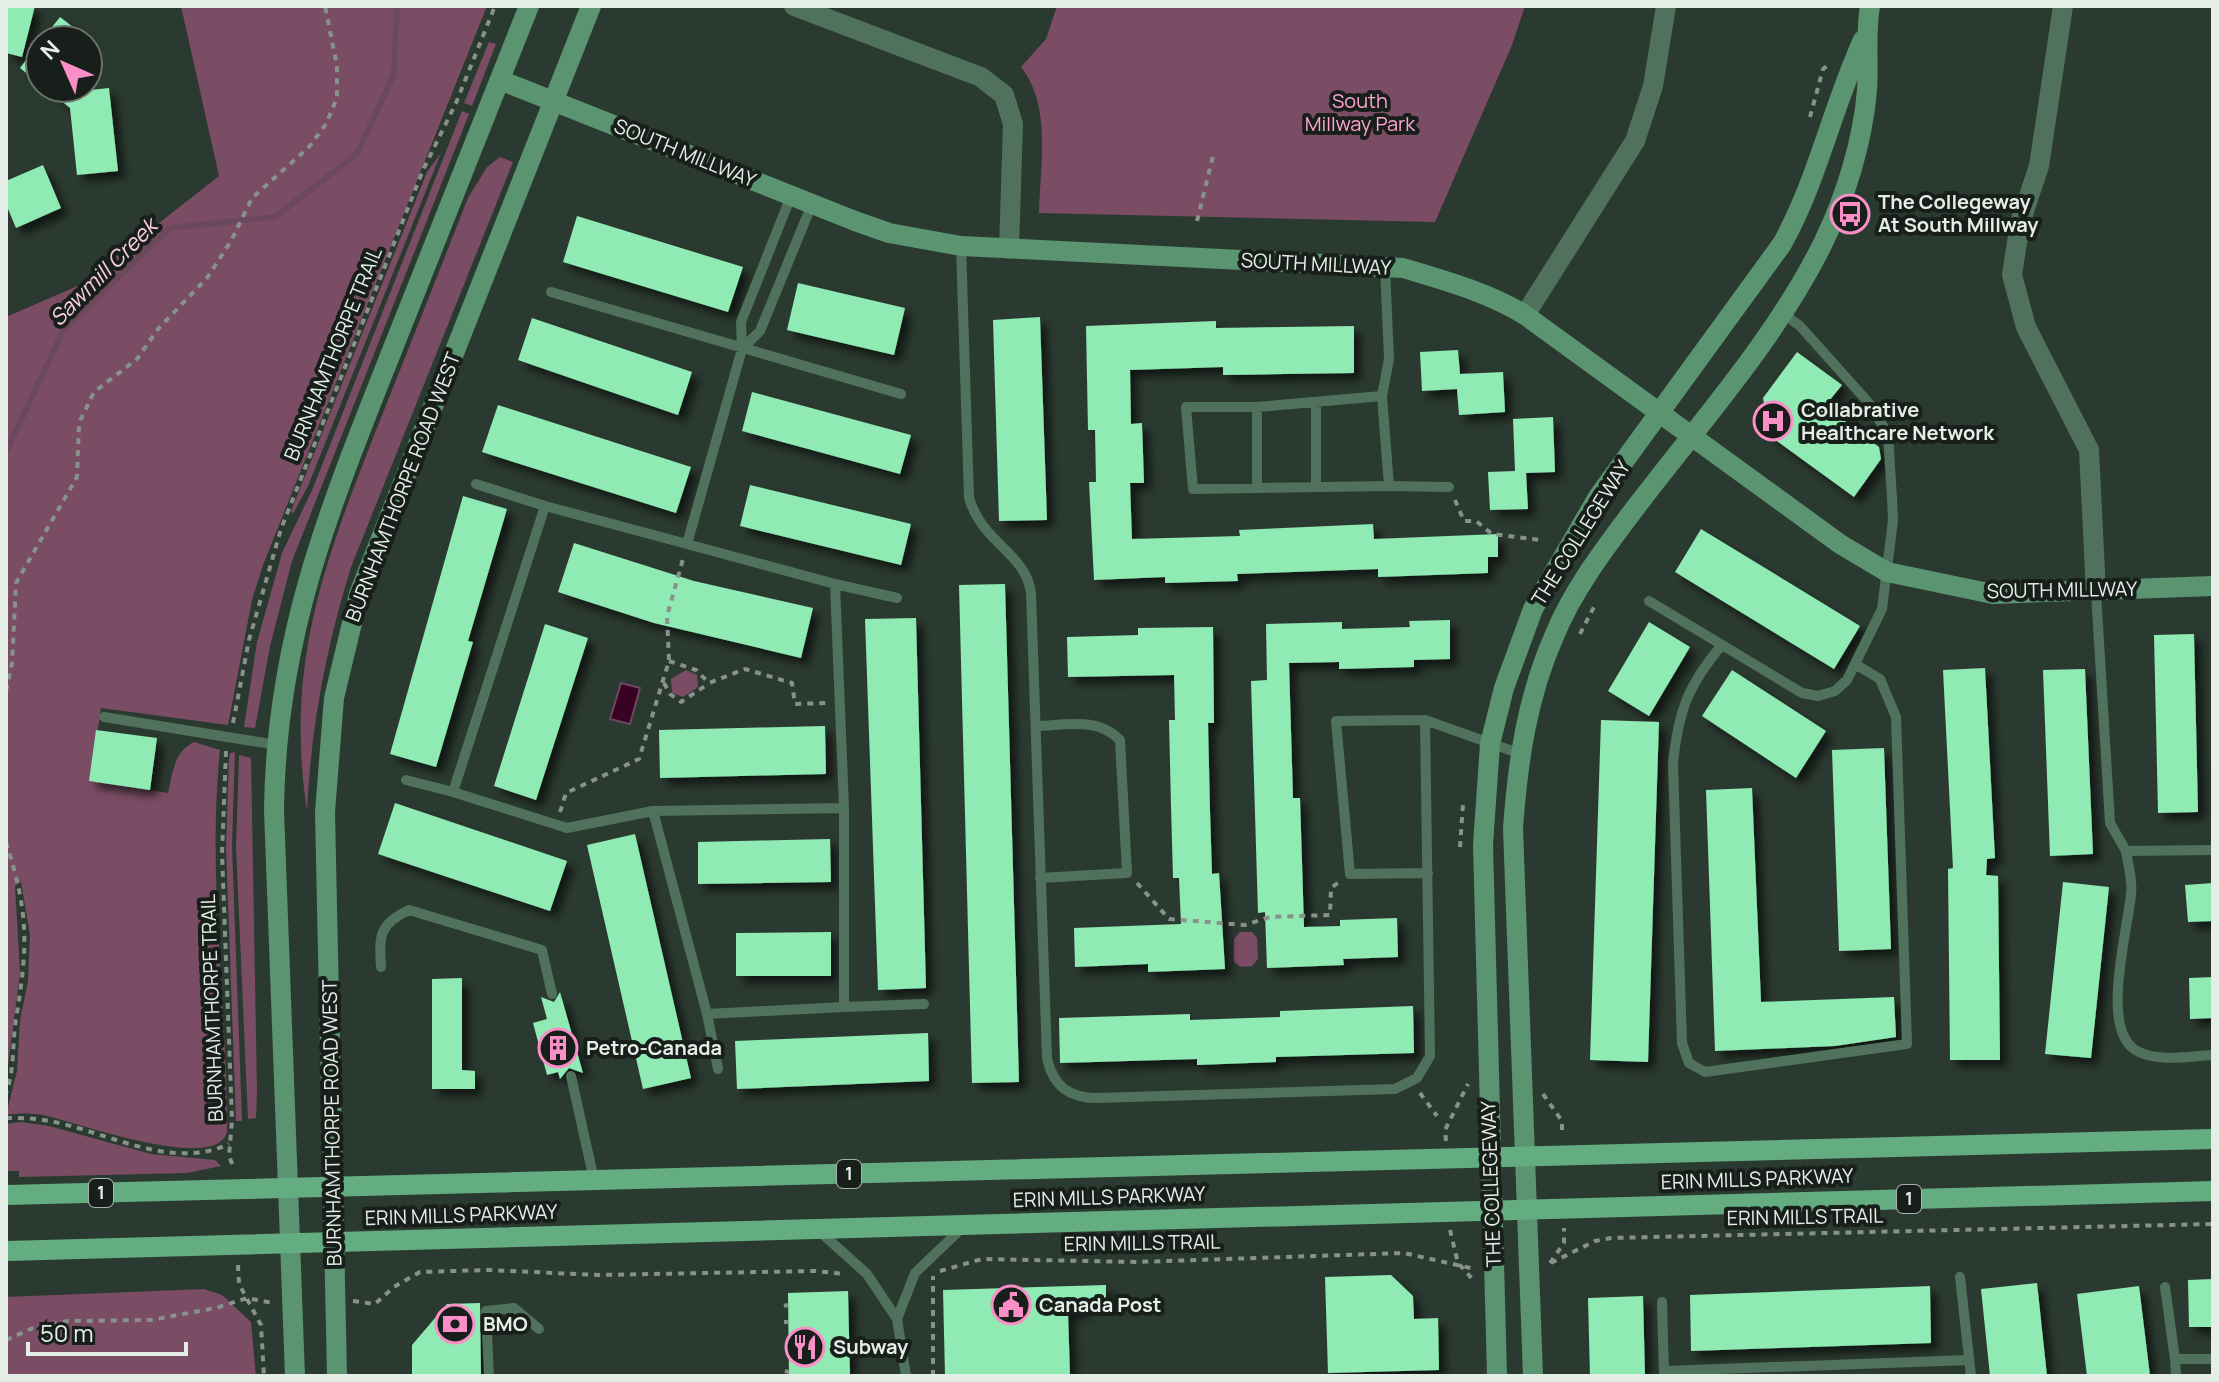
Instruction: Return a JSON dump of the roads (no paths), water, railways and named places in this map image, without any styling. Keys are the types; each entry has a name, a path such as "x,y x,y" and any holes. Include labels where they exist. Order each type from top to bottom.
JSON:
{"main road":[{"name":"ERIN MILLS PARKWAY","path":"13,1195 2213,1139"},
{"name":"ERIN MILLS PARKWAY","path":"14,1251 2213,1191"}],"street":[{"path":"295,1376 274,810 277,745 294,631 316,548 529,6"},
{"name":"BURNHAMTHORPE ROAD WEST","path":"337,1376 325,812 337,684 352,620 375,553 591,6"},
{"path":"794,6 981,77 1004,95 1013,124 1009,249"},
{"path":"1525,315 1635,141 1653,86 1666,6"},
{"name":"THE COLLEGEWAY","path":"1533,1376 1513,828 1518,753 1539,676 1555,632 1579,589 1781,312 1824,241 1856,148 1867,88 1865,37 1870,6"},
{"path":"2063,6 2039,166 2020,223 2012,275 2026,327 2089,450 2096,592"},
{"name":"THE COLLEGEWAY","path":"1497,1376 1483,845 1490,744 1504,688 1533,609 1598,497 1782,244 1803,206 1822,157 1842,87 1865,37"},
{"name":"SOUTH MILLWAY","path":"500,80 889,233 961,246 1403,268 1466,287 1500,300 1525,315 1840,544 1887,572 1993,594 2213,586"}],"lane":[{"path":"687,544 742,349 741,322 791,196"},
{"path":"742,349 760,331 812,204"},
{"path":"961,246 969,498 977,522 1018,563 1030,583 1047,1058 1053,1077 1069,1094 1097,1098 1395,1089 1412,1082 1426,1068 1430,1056 1425,720"},
{"path":"1385,267 1389,359 1382,396 1389,486"},
{"path":"551,292 901,394"},
{"path":"1649,601 1802,693 1818,696 1835,691 1847,680 1882,609 1893,520 1888,434 1868,402 1800,326 1781,312"},
{"path":"1382,396 1257,407 1186,407 1193,489 1257,486 1449,487"},
{"path":"1316,402 1316,487"},
{"path":"1257,407 1257,486"},
{"path":"476,484 545,506 897,598"},
{"path":"453,792 545,506"},
{"path":"835,584 844,808 844,1007"},
{"path":"2096,592 2110,823 2126,851 2132,891 2116,1020 2124,1041 2137,1052 2153,1057 2213,1055"},
{"path":"1722,645 1698,674 1678,719 1673,764 1682,1043 1689,1063 1705,1072 1907,1044 1896,717 1880,679 1855,664"},
{"path":"104,717 277,745"},
{"path":"1428,873 1350,874 1336,721 1425,720 1518,753"},
{"path":"1037,726 1096,724 1109,728 1120,740 1127,873 1040,878"},
{"path":"406,780 556,826 579,826 653,811 844,808"},
{"path":"653,811 707,1014 718,1069"},
{"path":"2126,851 2213,850"},
{"path":"381,967 379,940 389,919 409,910 542,950 552,994"},
{"path":"707,1014 924,1004"},
{"path":"571,1076 594,1180"},
{"path":"897,1319 915,1273 965,1225"},
{"path":"816,1229 867,1274 897,1319 906,1376"},
{"path":"1960,1277 1971,1376"},
{"path":"2165,1287 2176,1376"},
{"path":"1662,1302 1664,1373 1969,1360"},
{"path":"489,1376 486,1311 514,1308 539,1329"},
{"path":"2175,1359 2213,1359"}],"waterway":[{"name":"Sawmill Creek","path":"6,452 63,331 169,228 275,217 357,154 394,74 397,6"}],"place":[{"name":"The Collegeway At South Millway","path":"1850,214"},
{"name":"Collabrative Healthcare Network","path":"1773,421"},
{"name":"Petro-Canada","path":"558,1048"},
{"name":"Canada Post","path":"1011,1305"},
{"name":"BMO","path":"455,1324"},
{"name":"Subway","path":"805,1347"}],"park label":[{"name":"South Millway Park","path":"1360,112"}]}
